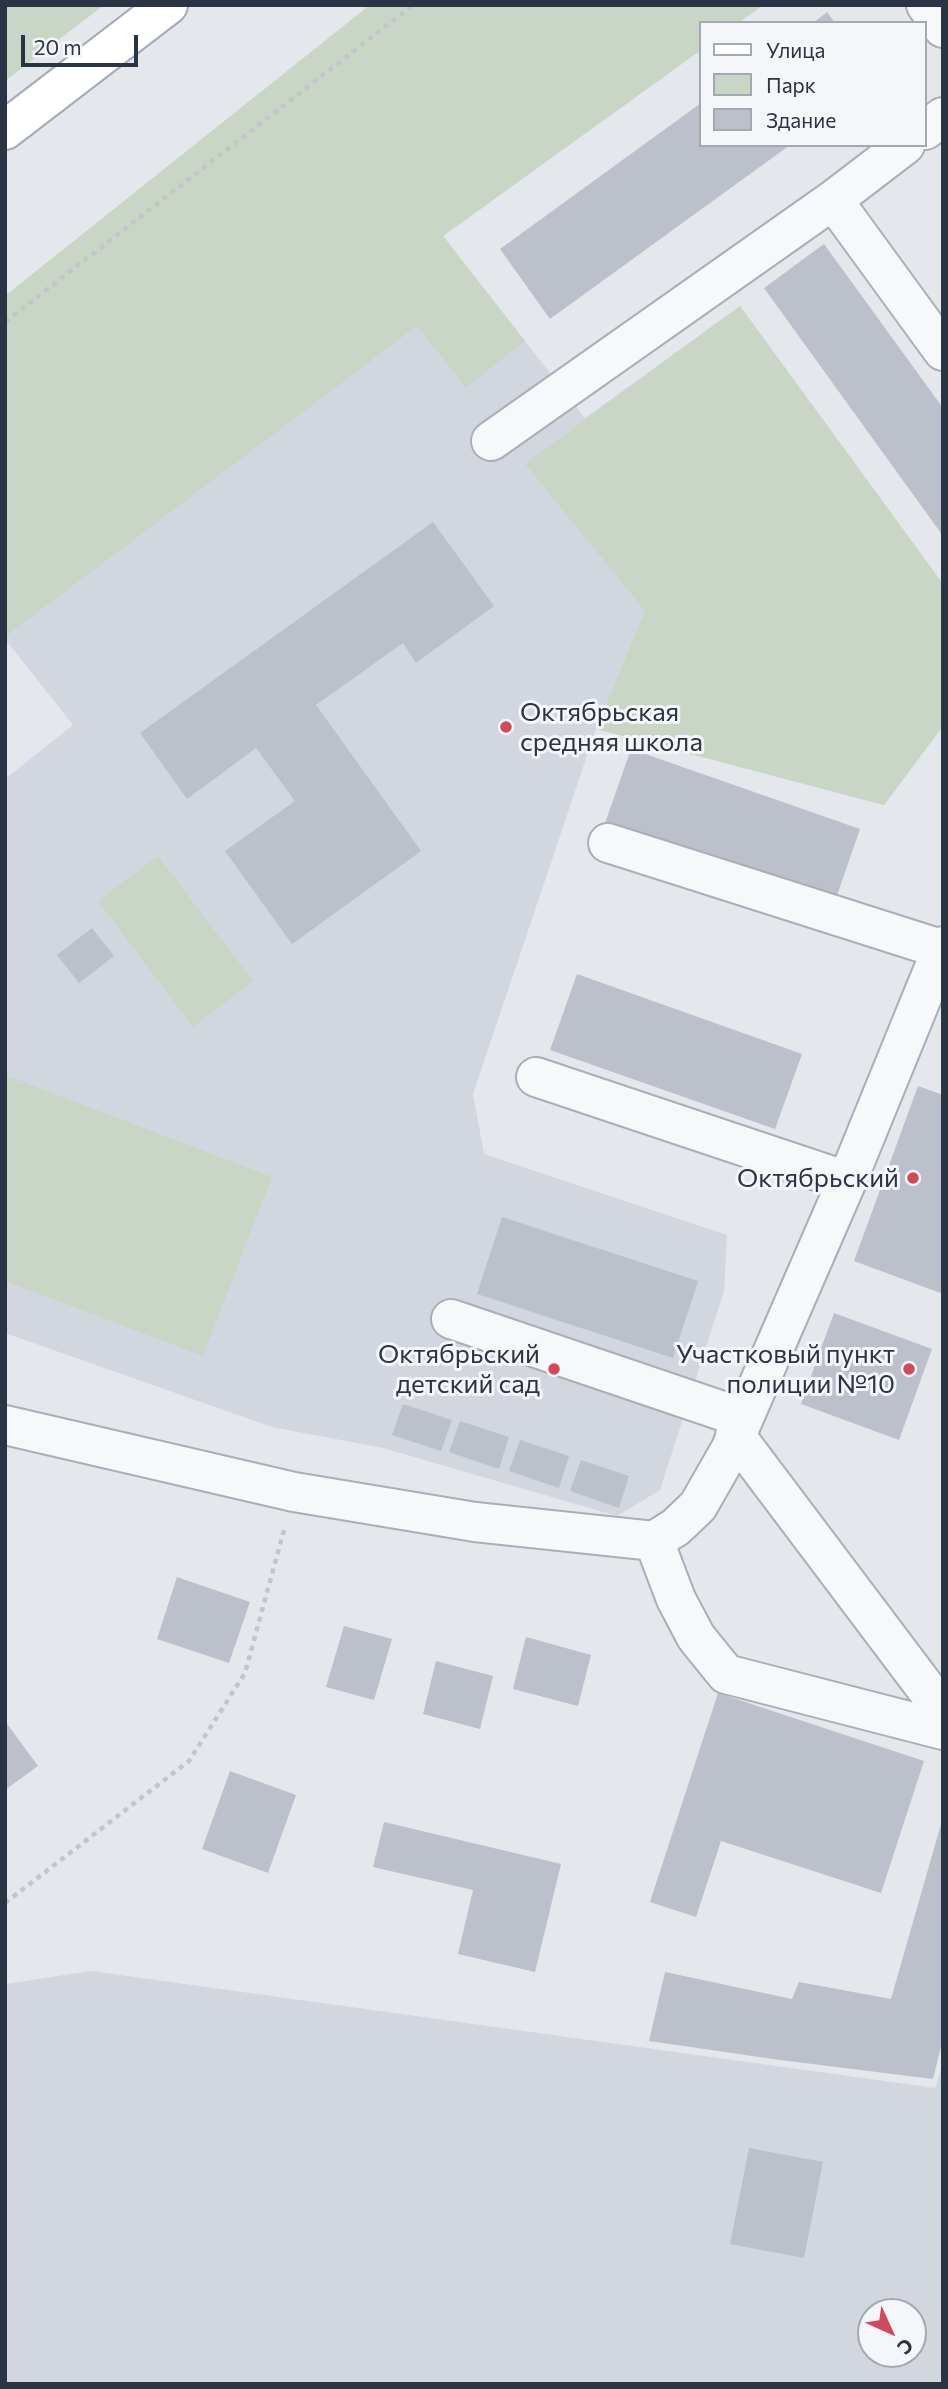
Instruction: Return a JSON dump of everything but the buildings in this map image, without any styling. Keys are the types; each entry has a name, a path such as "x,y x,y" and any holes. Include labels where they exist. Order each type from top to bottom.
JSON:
{"main road":[{"path":"5,130 169,5"}],"street":[{"path":"926,5 943,28"},
{"path":"927,129 943,117"},
{"path":"491,440 833,200 902,147"},
{"path":"833,200 943,351"},
{"path":"5,1425 294,1492 475,1522 654,1541 676,1527 698,1506 730,1450 847,1181 942,948 608,844"},
{"path":"536,1077 847,1181"},
{"path":"451,1319 739,1427 943,1711"},
{"path":"654,1541 676,1599 696,1637 726,1674 943,1730"}],"path":[{"path":"5,323 413,5"},
{"path":"5,1903 189,1761 245,1673 294,1492"}],"shaded area":[{"name":"Октябрьская средняя школа","path":"370,5 762,5 741,21 699,21 699,51 443,236 585,418 740,306 943,584 943,726 884,805 596,729 473,1094 484,1154 727,1235 724,1291 660,1490 617,1516 383,1448 272,1427 5,1333 5,779 73,725 5,639 5,296"},
{"path":"91,1971 935,2088 943,2065 943,2384 5,2384 5,1984"}],"green space":[{"path":"5,5 104,5 5,81"},
{"path":"370,5 762,6 741,21 699,21 699,51 443,236 525,341 466,388 417,326 5,637 5,296"},
{"path":"740,306 943,584 943,726 884,805 596,729 645,611 525,464"},
{"path":"158,856 253,981 193,1027 98,901"},
{"path":"5,1075 272,1177 203,1356 5,1281"}],"place":[{"name":"Октябрьская средняя школа","path":"506,727"},
{"name":"Октябрьский","path":"913,1178"},
{"name":"Октябрьский детский сад","path":"554,1369"},
{"name":"Участковый пункт полиции №10","path":"909,1369"}]}
